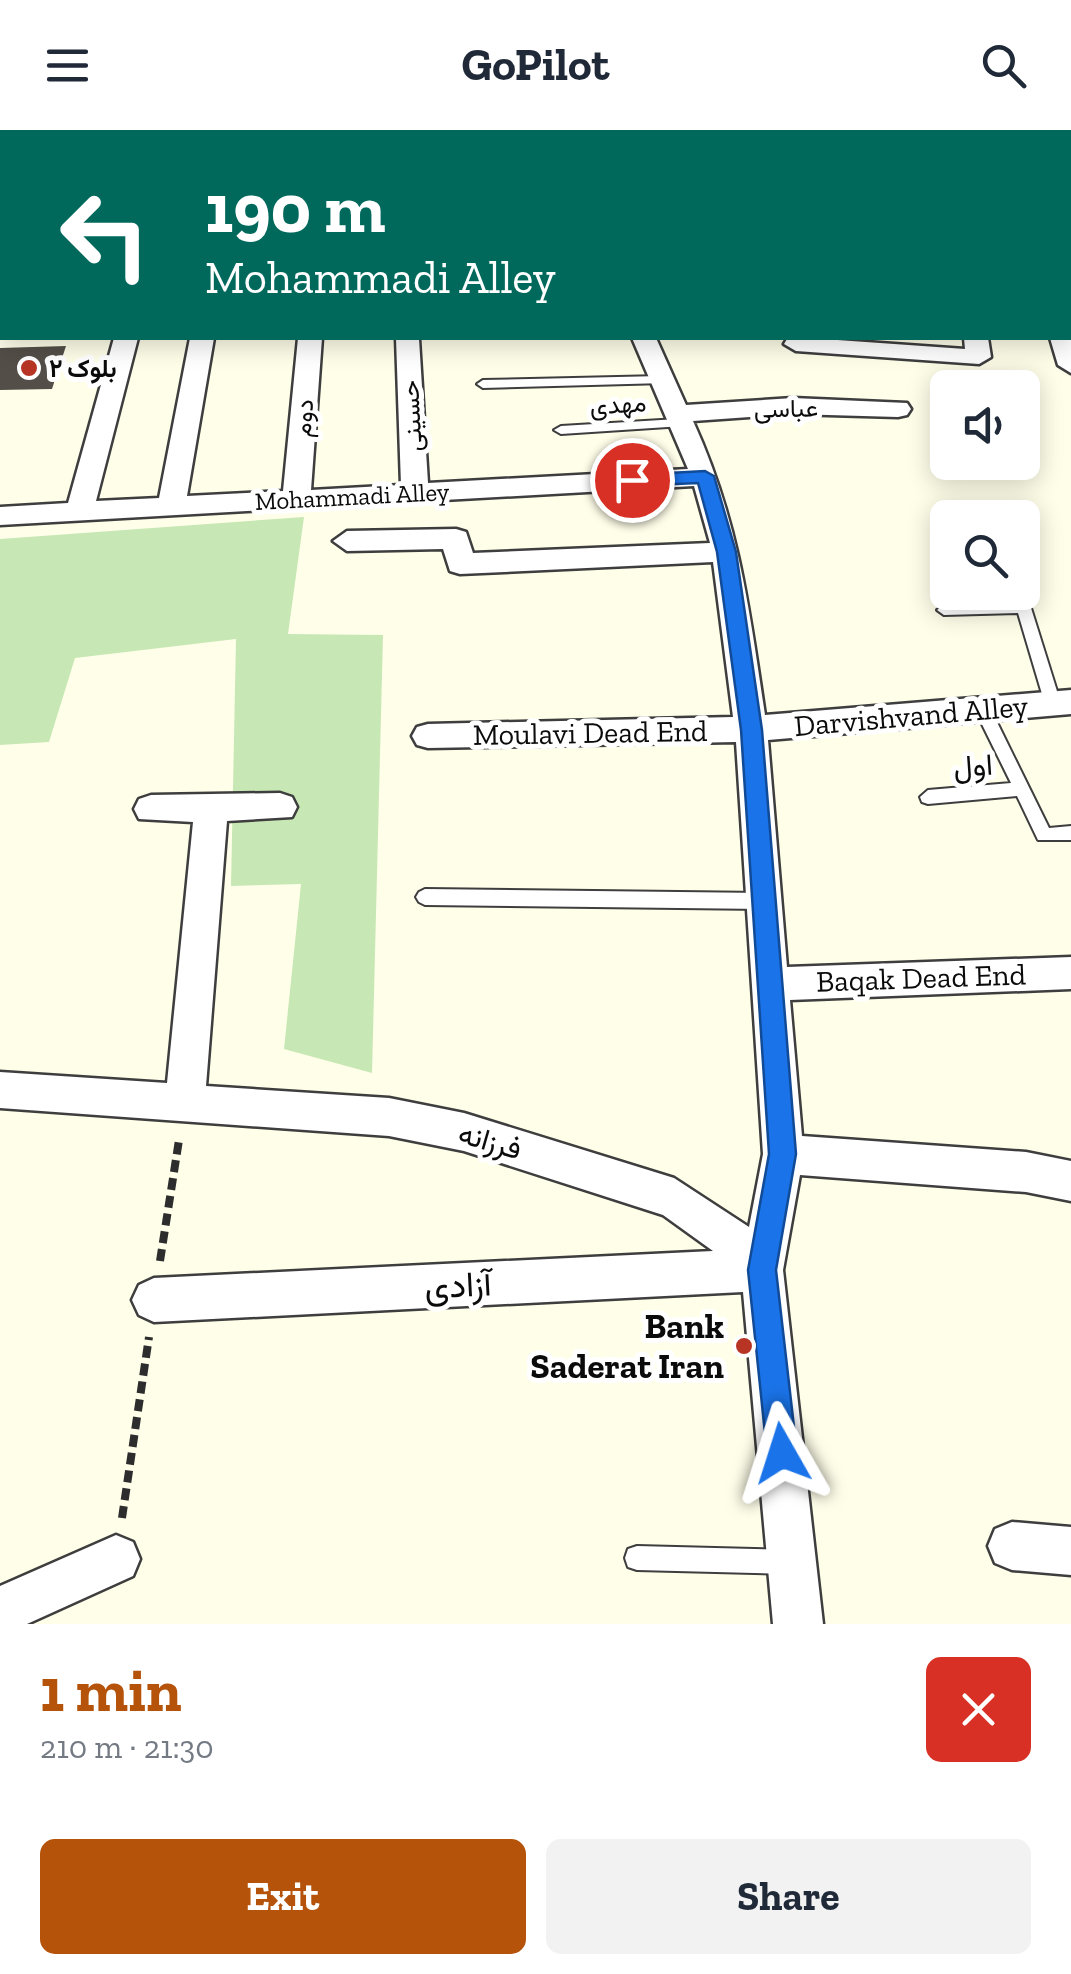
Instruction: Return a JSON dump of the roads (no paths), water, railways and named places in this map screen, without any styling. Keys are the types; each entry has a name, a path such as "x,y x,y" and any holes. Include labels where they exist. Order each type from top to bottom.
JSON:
{"street":[{"path":"78,512 125,340"},
{"path":"171,506 202,340"},
{"name":"دوم","path":"296,499 310,340"},
{"name":"حسینی","path":"407,340 415,493"},
{"path":"645,340 676,418 705,476 726,552 751,730 782,1154 762,1270 798,1624"},
{"path":"1063,340 1071,365"},
{"path":"796,348 978,347"},
{"name":"عباسی","path":"676,418 793,406 898,409"},
{"name":"Mohammadi Alley","path":"0,516 705,476"},
{"path":"347,542 456,539 460,564 726,552"},
{"name":"Darvishvand Alley","path":"751,730 1062,703"},
{"name":"Moulavi Dead End","path":"428,736 751,730"},
{"path":"151,809 280,806"},
{"path":"185,1104 211,808"},
{"name":"Baqak Dead End","path":"770,984 1071,973"},
{"name":"فرزانه","path":"0,1090 389,1118 464,1132 674,1198 723,1231 762,1270"},
{"path":"782,1154 1026,1172 1071,1181"},
{"name":"آزادی","path":"154,1300 762,1270"},
{"path":"1012,1546 1071,1551"},
{"path":"0,1612 116,1559"}],"lane":[{"path":"483,384 661,380"},
{"name":"مهدی","path":"561,430 676,418"},
{"path":"1025,610 1062,703"},
{"name":"اول","path":"983,710 1044,835 1071,833"},
{"name":"اول","path":"928,796 1023,789"},
{"path":"425,896 764,901"},
{"path":"637,1558 794,1562"}],"place":[{"name":"بلوک ۲","path":"29,368"},
{"name":"Bank Saderat Iran","path":"744,1346"}]}
